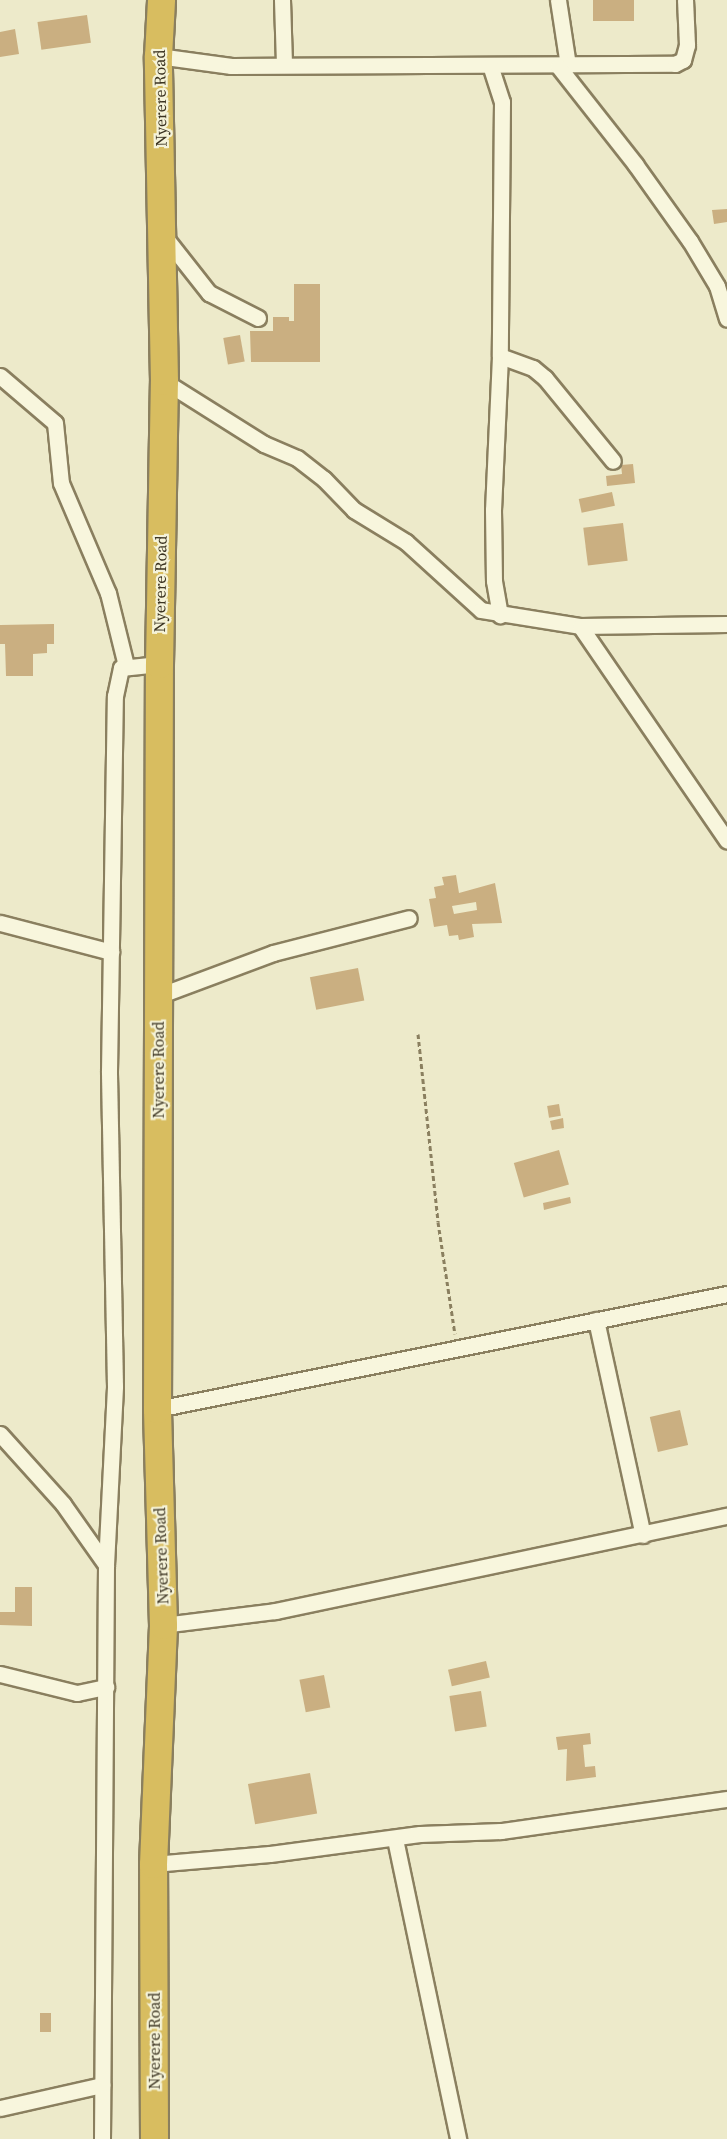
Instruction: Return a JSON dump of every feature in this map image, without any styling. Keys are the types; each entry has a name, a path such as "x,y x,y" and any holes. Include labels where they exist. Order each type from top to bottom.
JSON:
{"highway":[{"name":"Nyerere Road","path":"154,2139 153,1864 163,1625 157,1409 159,664 164,381 158,56 161,0"}],"street":[{"path":"282,0 284,64"},
{"path":"558,0 563,65 690,241 717,286 727,319"},
{"path":"158,56 231,66 284,64 563,65 680,62 687,45 685,0"},
{"path":"490,65 502,102 500,356 493,510 494,581 500,615"},
{"path":"163,233 209,293 258,318"},
{"path":"500,356 534,368 545,378 612,461"},
{"path":"0,376 55,423 61,483 100,572 126,666"},
{"path":"164,381 264,444 297,458 324,479 354,510 406,542 481,610 500,615 580,626 727,624"},
{"path":"580,626 727,841"},
{"path":"102,2139 106,1565 115,1386 109,1071 115,696 118,672 126,666 159,664"},
{"path":"158,996 273,953 409,918"},
{"path":"0,923 111,952"},
{"path":"157,1409 458,1351 727,1294"},
{"path":"596,1320 643,1535"},
{"path":"0,1434 63,1504 106,1565"},
{"path":"163,1625 275,1611 727,1516"},
{"path":"0,1674 77,1693 106,1687"},
{"path":"153,1864 438,1833 501,1831 727,1799"},
{"path":"395,1839 458,2139"},
{"path":"0,2108 102,2085"}],"path":[{"path":"418,1034 438,1222 458,1351"}],"building":[{"path":"593,0 634,0 634,21 593,21"},
{"path":"87,15 91,43 41,50 37,22"},
{"path":"15,29 19,54 0,57 0,32"},
{"path":"727,209 727,222 714,224 712,210"},
{"path":"294,284 320,284 320,362 251,362 250,331 273,331 273,317 289,317 289,321 294,321"},
{"path":"240,335 245,362 228,365 223,338"},
{"path":"633,464 635,483 607,486 606,476 622,474 621,465"},
{"path":"612,492 615,506 582,513 579,499"},
{"path":"623,523 628,561 588,566 583,528"},
{"path":"54,624 54,644 47,644 47,653 33,654 33,676 6,676 5,644 0,644 0,625"},
{"path":"456,875 459,893 495,883 502,923 472,924 474,937 459,940 458,935 449,936 447,925 434,927 429,899 436,898 434,887 444,885 442,877","holes":["476,902 477,910 454,914 452,906"]},
{"path":"358,968 364,1000 316,1010 310,977"},
{"path":"559,1104 561,1116 549,1118 547,1106"},
{"path":"563,1118 564,1128 552,1130 550,1121"},
{"path":"559,1150 569,1185 524,1198 514,1163"},
{"path":"570,1197 571,1203 544,1210 543,1203"},
{"path":"680,1410 688,1445 658,1452 650,1417"},
{"path":"15,1587 32,1587 32,1626 0,1625 0,1612 15,1612"},
{"path":"486,1661 490,1678 452,1686 448,1670"},
{"path":"324,1675 330,1707 306,1712 299,1680"},
{"path":"481,1691 487,1727 455,1732 449,1696"},
{"path":"590,1733 591,1744 583,1745 585,1767 595,1766 596,1777 566,1781 567,1749 558,1750 556,1737"},
{"path":"310,1773 317,1813 255,1824 248,1784"},
{"path":"40,2013 51,2013 51,2032 40,2032"}]}
